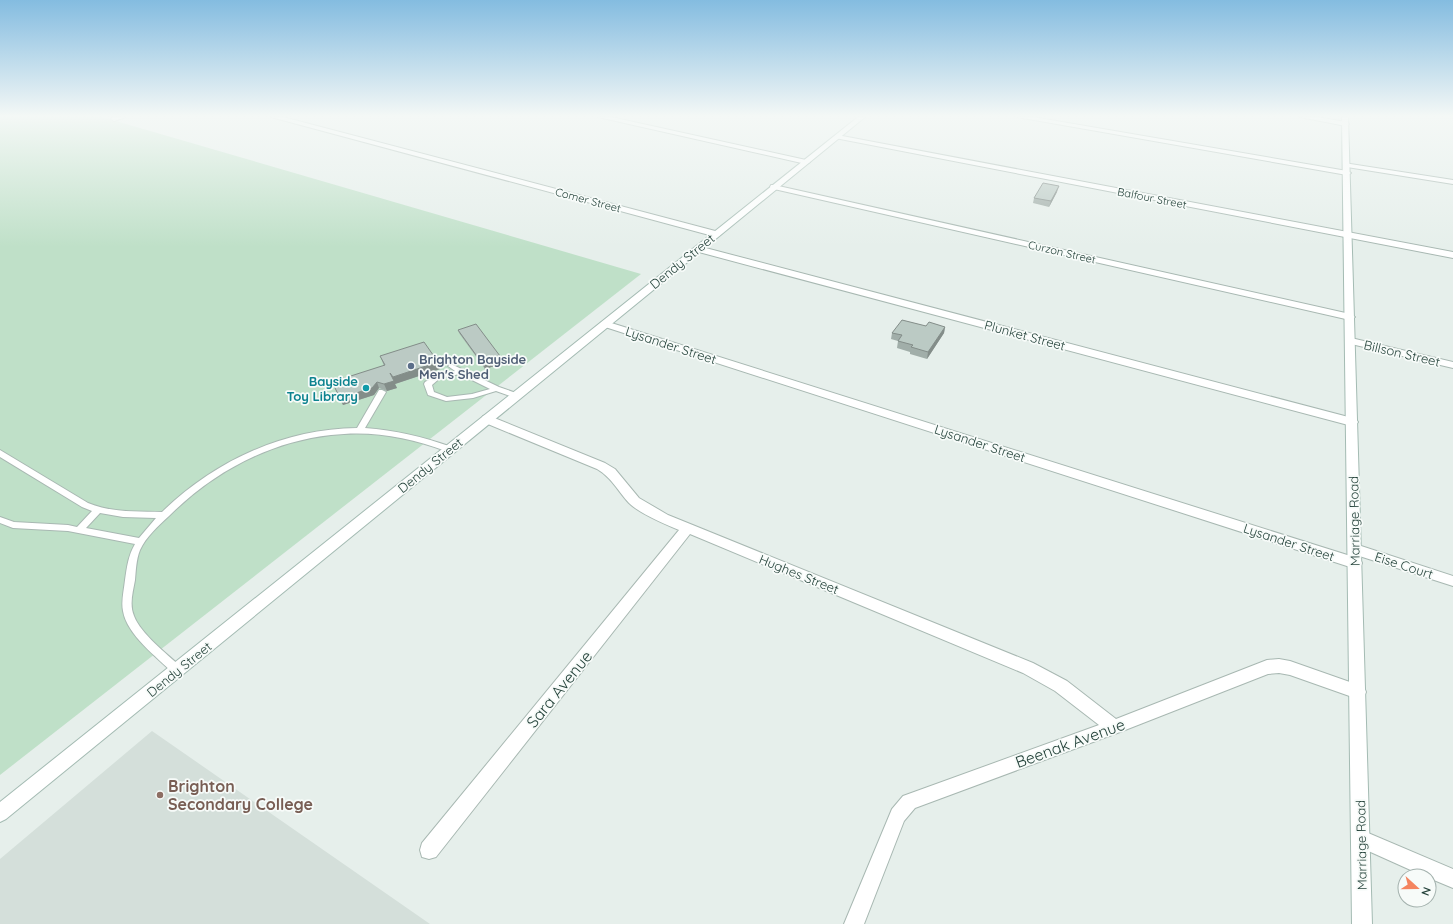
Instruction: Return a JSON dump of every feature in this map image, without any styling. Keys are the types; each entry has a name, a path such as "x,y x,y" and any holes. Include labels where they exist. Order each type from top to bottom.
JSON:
{"street":[{"name":"Comer Street","path":"437,160 716,234"},
{"path":"797,160 806,162"},
{"name":"Balfour Street","path":"957,160 1453,255"},
{"path":"1272,160 1347,173"},
{"name":"Marriage Road","path":"1347,160 1362,924"},
{"name":"Dendy Street","path":"0,813 806,162"},
{"path":"1347,165 1453,182"},
{"name":"Curzon Street","path":"774,187 1350,317"},
{"name":"Plunket Street","path":"698,249 1352,422"},
{"name":"Lysander Street","path":"605,324 1355,563"},
{"name":"Billson Street","path":"1351,341 1453,365"},
{"name":"Hughes Street","path":"487,420 601,466 611,472 635,501 663,518 1028,668 1061,686 1114,727"},
{"name":"Sara Avenue","path":"429,850 688,528"},
{"name":"Eise Court","path":"1355,549 1453,581"},
{"name":"Beenak Avenue","path":"854,924 898,815 909,802 1114,727 1267,667 1279,666 1290,668 1358,692"},
{"path":"1361,839 1453,878"}],"lane":[{"path":"451,366 496,389 516,396"},
{"path":"462,371 438,377 428,384 431,393 446,399 473,396 496,389"},
{"path":"360,430 382,392"},
{"path":"177,670 148,642 129,616 127,596 135,552 141,542 164,515 189,491 212,475 264,449 312,435 360,430 392,432 409,435 450,449"},
{"path":"0,453 97,511 108,513 164,515"},
{"path":"79,530 97,511"},
{"path":"0,520 13,524 79,530 141,542"}],"shaded area":[{"name":"Brighton Secondary College","path":"152,731 430,924 0,924 0,859"}],"green space":[{"path":"0,160 250,160 641,274 0,775"}],"building":[{"path":"1043,183 1059,186 1051,201 1034,198"},
{"path":"902,320 926,326 929,322 945,327 928,352 911,347 913,345 898,341 902,335 892,333"},
{"path":"476,324 503,360 484,366 458,330"},
{"path":"424,342 438,362 393,377 390,373 394,381 384,384 377,382 372,388 340,398 332,382 385,365 380,356"}],"place":[{"name":"Brighton Bayside Men's Shed","path":"411,366"},
{"name":"Bayside Toy Library","path":"366,388"},
{"name":"Brighton Secondary College","path":"160,795"}]}
